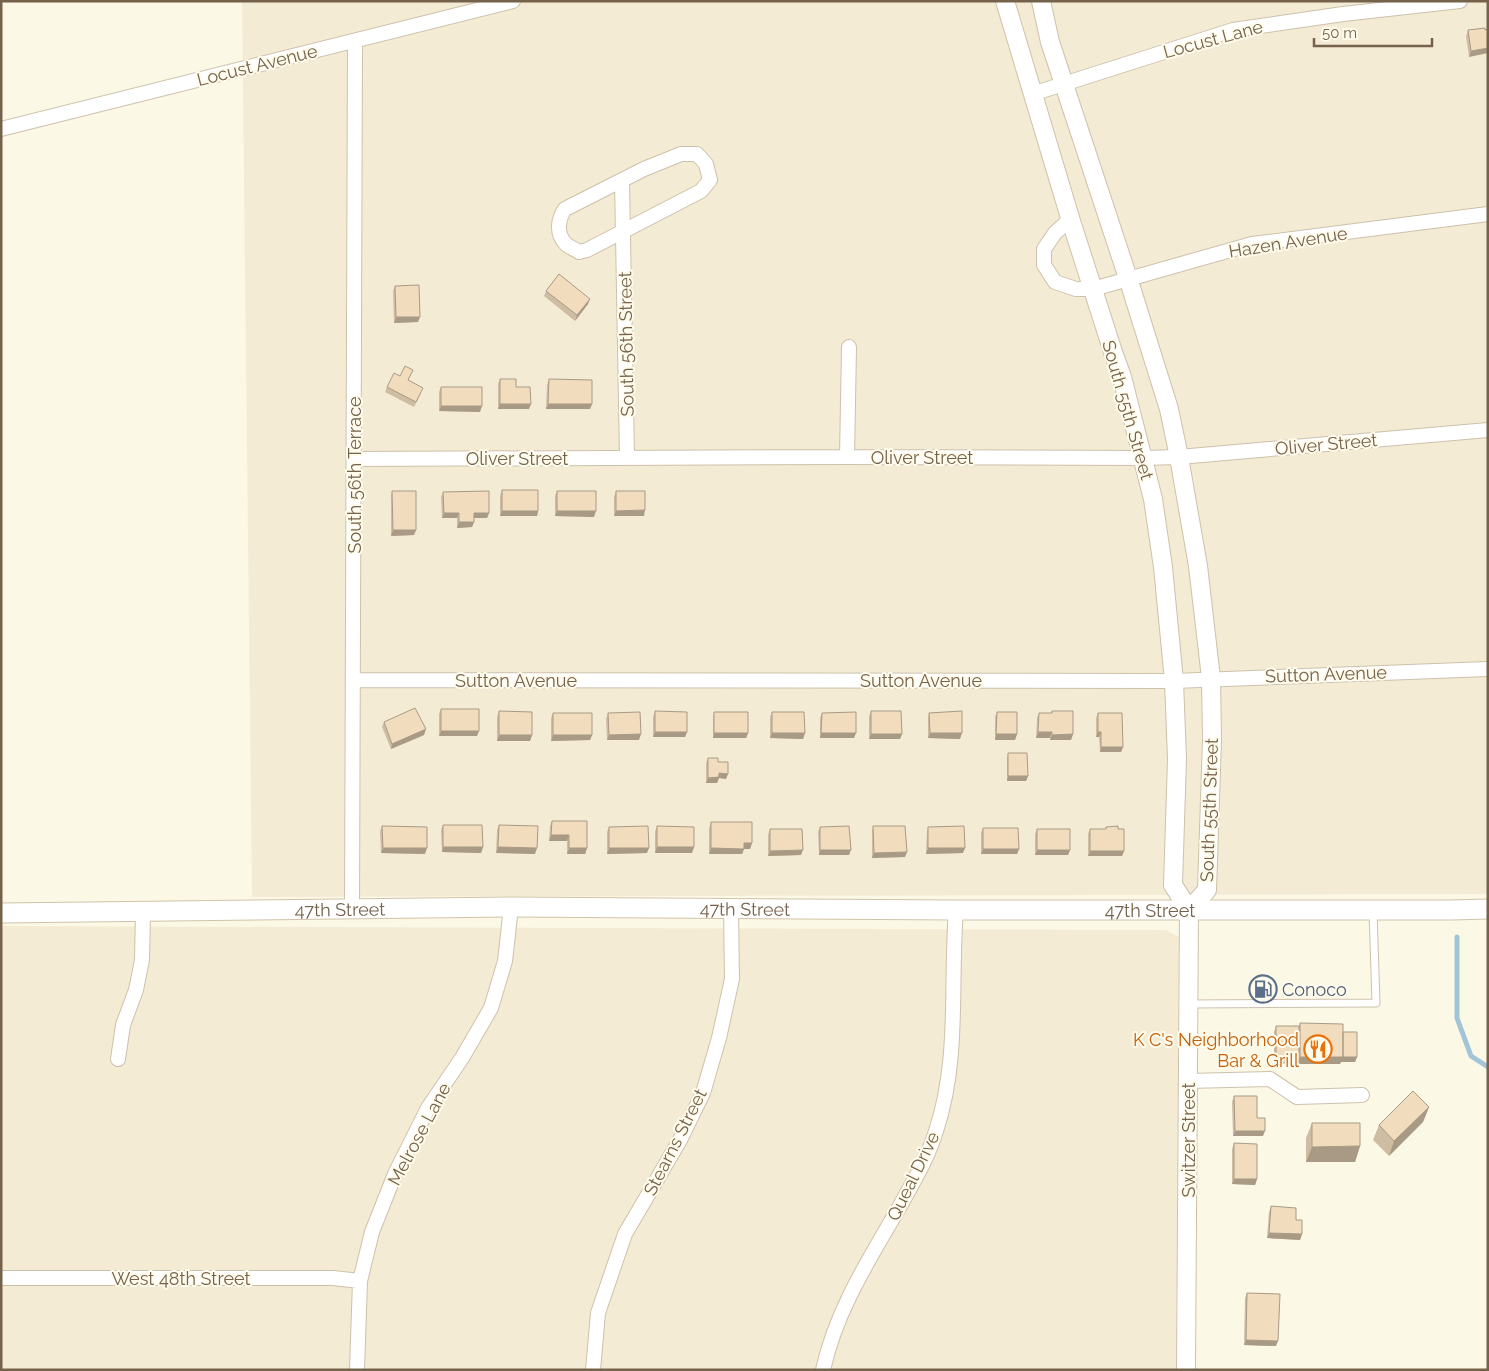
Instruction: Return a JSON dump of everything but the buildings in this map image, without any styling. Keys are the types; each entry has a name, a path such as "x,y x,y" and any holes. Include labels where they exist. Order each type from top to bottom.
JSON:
{"main road":[{"name":"47th Street","path":"1,913 143,913 511,907 956,910 1488,909"}],"street":[{"name":"Locust Avenue","path":"1,129 513,1"},
{"name":"South 55th Street","path":"1005,1 1071,221 1122,377 1153,499 1163,567 1174,681 1177,759 1173,884 1189,910 1206,890 1212,740 1211,678 1198,566 1169,409 1050,42 1041,1"},
{"name":"Locust Lane","path":"1032,94 1064,82 1233,30 1343,14 1460,1"},
{"name":"South 56th Terrace","path":"352,909 355,41"},
{"path":"681,154 697,154 706,164 710,180 700,192 684,202 624,231 588,250 579,252 565,243 559,232 560,217 565,209 644,169 681,154"},
{"name":"South 56th Street","path":"622,180 627,458"},
{"name":"Hazen Avenue","path":"1093,289 1252,244 1488,214"},
{"path":"1071,221 1055,233 1044,249 1044,265 1055,282 1076,289 1093,289"},
{"path":"847,457 849,347"},
{"name":"Oliver Street","path":"354,459 1144,458 1488,430"},
{"name":"Sutton Avenue","path":"354,680 1174,681 1211,678 1488,669"},
{"name":"Melrose Lane","path":"357,1370 360,1281 372,1232 395,1174 428,1108 462,1058 491,1008 505,961 511,907"},
{"name":"Stearns Street","path":"593,1370 598,1313 625,1234 680,1140 703,1093 720,1038 732,979 731,908"},
{"name":"Queal Drive","path":"823,1370 839,1318 866,1265 917,1176 936,1132 948,1087 952,1049 956,910"},
{"name":"Switzer Street","path":"1186,1370 1189,910"},
{"path":"118,1059 122,1025 136,990 142,960 143,913"},
{"path":"1188,1081 1270,1079 1297,1097 1362,1095"},
{"name":"West 48th Street","path":"1,1278 333,1278 360,1281"}],"lane":[{"path":"1189,1004 1376,1003 1373,910"}],"shaded area":[{"path":"242,1 1488,1 1488,894 252,897"},
{"path":"1,926 1166,930 1179,937 1176,1370 1,1370"}],"waterway":[{"path":"1457,937 1457,1018 1471,1056 1488,1067"}],"place":[{"name":"Conoco","path":"1263,989"},
{"name":"K C's Neighborhood Bar & Grill","path":"1318,1049"}]}
